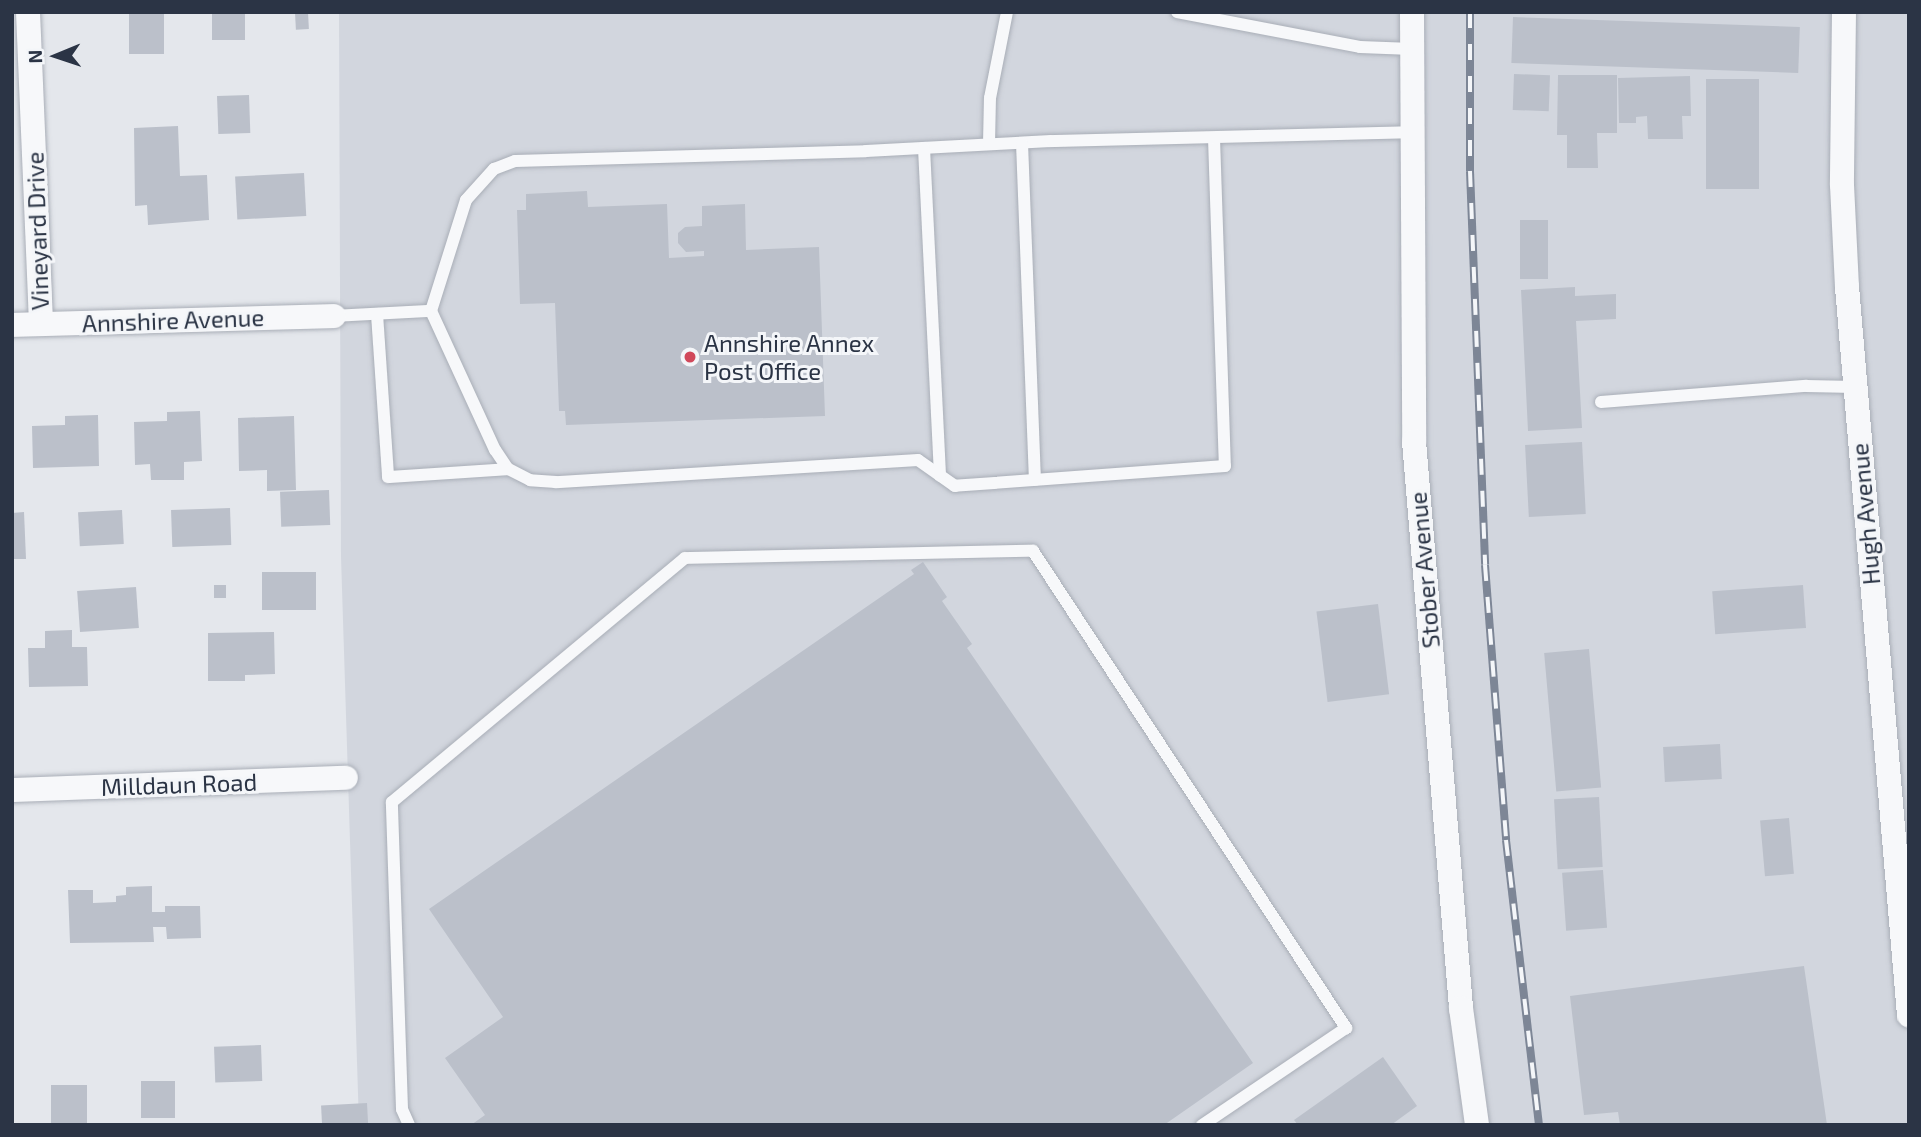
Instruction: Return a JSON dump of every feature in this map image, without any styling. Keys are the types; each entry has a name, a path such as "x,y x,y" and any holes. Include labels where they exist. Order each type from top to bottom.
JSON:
{"street":[{"name":"Vineyard Drive","path":"28,12 41,323"},
{"name":"Stober Avenue","path":"1412,12 1413,441 1461,1008 1477,1125"},
{"name":"Hugh Avenue","path":"1844,12 1842,185 1855,387 1906,938 1909,1015"},
{"name":"Annshire Avenue","path":"12,325 334,316"},
{"name":"Milldaun Road","path":"12,790 346,778"}],"lane":[{"path":"989,144 990,98 1007,12"},
{"path":"1177,12 1360,47 1412,49"},
{"path":"1214,138 1225,466 955,486 918,460 556,482 530,480 508,469 495,450 431,312 466,200 494,169 515,161 989,144 1413,132"},
{"path":"1022,143 1035,480"},
{"path":"924,148 940,476"},
{"path":"334,316 431,312"},
{"path":"377,314 388,477 508,469"},
{"path":"1601,401 1806,386 1855,387"},
{"path":"409,1125 402,1109 392,802 685,558 1033,551 1346,1028 1202,1125"}],"shaded area":[{"path":"339,12 1909,12 1909,1125 359,1125 341,557"}],"building":[{"path":"129,12 164,12 164,54 129,54"},
{"path":"212,12 245,12 245,40 212,40"},
{"path":"308,12 309,29 296,30 295,13"},
{"path":"1513,17 1800,27 1798,73 1511,63"},
{"path":"1514,74 1550,75 1549,111 1513,110"},
{"path":"1558,75 1617,75 1617,133 1597,133 1598,168 1567,168 1567,135 1557,135"},
{"path":"1690,76 1691,116 1682,116 1683,139 1648,139 1647,116 1636,117 1636,123 1619,123 1618,78"},
{"path":"1706,79 1759,79 1759,189 1706,189"},
{"path":"249,95 250,133 218,134 217,96"},
{"path":"178,126 180,176 207,175 209,220 148,225 147,205 135,206 134,128"},
{"path":"304,173 306,216 237,220 235,177"},
{"name":"Annshire Annex Post Office","path":"587,191 588,207 667,204 669,258 704,256 704,251 686,252 678,243 678,233 685,227 702,226 702,206 745,204 746,250 819,247 825,416 566,425 565,411 559,411 555,303 520,304 517,210 526,210 526,194"},
{"path":"1520,220 1548,220 1548,279 1520,279"},
{"path":"1575,287 1575,296 1616,294 1616,319 1576,321 1582,428 1528,431 1521,290"},
{"path":"200,411 202,461 184,462 184,480 151,480 150,464 135,465 134,422 167,421 167,412"},
{"path":"98,415 99,466 33,468 32,426 65,425 65,416"},
{"path":"294,416 296,490 267,491 267,470 239,471 238,418"},
{"path":"1582,442 1586,514 1529,517 1525,445"},
{"path":"329,490 330,525 281,527 280,492"},
{"path":"230,508 231,545 172,547 171,510"},
{"path":"122,510 124,544 80,546 78,512"},
{"path":"24,512 26,559 12,559 12,513"},
{"path":"923,562 947,597 942,601 972,644 967,648 1253,1063 1164,1125 471,1125 485,1115 445,1058 503,1017 429,909 914,574 911,570"},
{"path":"262,572 316,572 316,610 262,610"},
{"path":"214,585 226,585 226,598 214,598"},
{"path":"1803,585 1806,628 1715,634 1712,591"},
{"path":"136,587 139,628 80,632 77,591"},
{"path":"1378,604 1389,694 1328,702 1316,612"},
{"path":"72,630 72,647 87,647 88,686 29,687 28,648 45,648 45,631"},
{"path":"274,632 275,674 245,675 245,681 208,681 208,633"},
{"path":"1589,649 1601,787 1556,791 1544,653"},
{"path":"1720,744 1722,779 1665,782 1663,747"},
{"path":"1599,797 1603,867 1558,869 1554,799"},
{"path":"1789,818 1794,874 1765,876 1760,821"},
{"path":"1603,870 1607,928 1566,931 1562,873"},
{"path":"152,886 152,912 165,912 165,906 200,906 201,938 167,939 166,927 153,927 154,942 70,943 68,890 93,890 93,903 116,902 116,896 126,895 126,887"},
{"path":"1804,966 1827,1125 1620,1125 1618,1112 1584,1115 1570,996"},
{"path":"261,1045 262,1081 215,1083 214,1047"},
{"path":"1383,1057 1417,1106 1391,1125 1298,1125 1294,1120"},
{"path":"141,1081 175,1081 175,1118 141,1118"},
{"path":"51,1085 87,1085 87,1125 51,1125"},
{"path":"367,1103 368,1125 322,1125 321,1105"}],"railway":[{"path":"1470,12 1470,171 1485,565 1506,840 1539,1125"}],"place":[{"name":"Annshire Annex Post Office","path":"690,357"}]}
